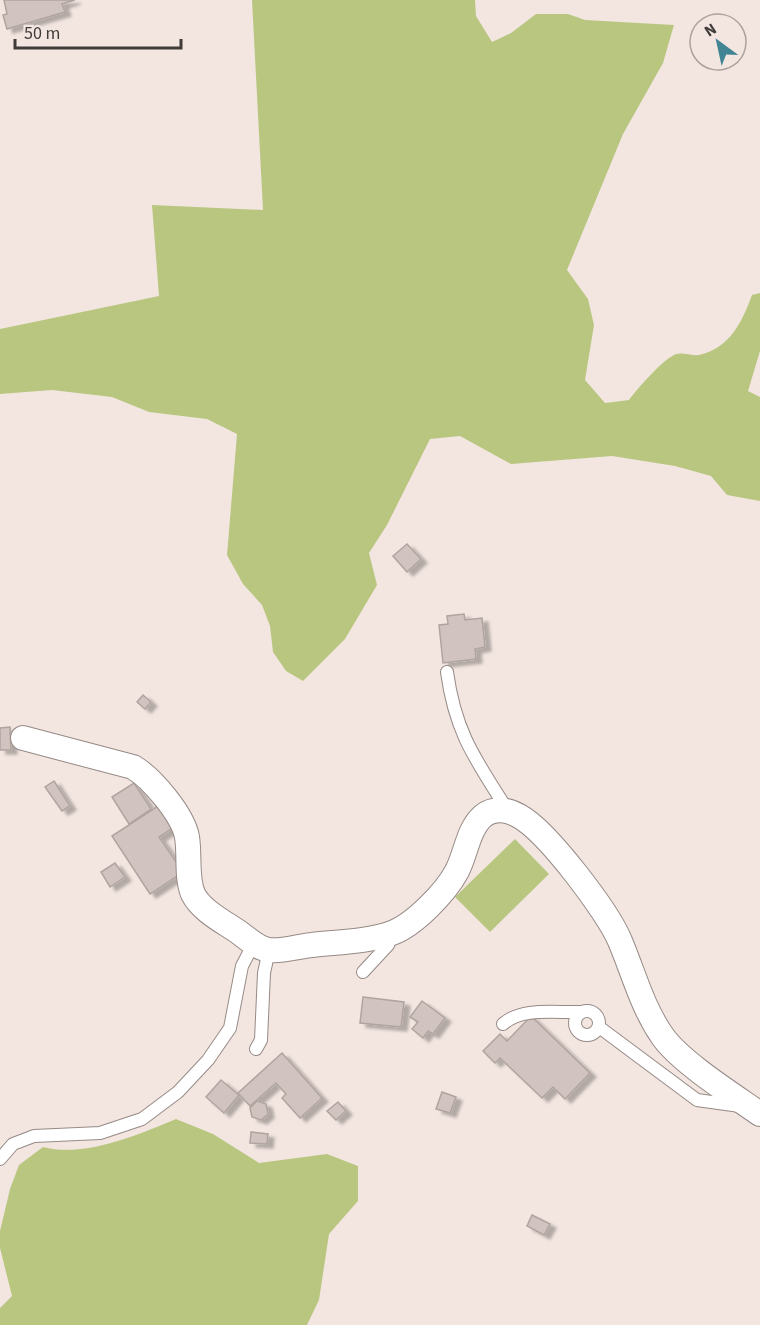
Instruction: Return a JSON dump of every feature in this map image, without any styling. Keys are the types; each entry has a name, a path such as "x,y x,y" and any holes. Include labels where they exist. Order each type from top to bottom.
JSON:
{"street":[{"path":"23,738 133,767 145,774 182,822 187,836 190,882 194,895 203,907 262,947 354,941 393,933 411,921 447,886 457,871 471,834 483,816 493,811 504,810 520,816 554,847 607,915 620,941 647,1010 664,1039 755,1111"}],"lane":[{"path":"447,672 451,701 458,726 472,757 503,803 504,810"},
{"path":"363,972 388,945 393,933"},
{"path":"256,1049 261,1040 264,973 262,947"},
{"path":"0,1159 14,1144 34,1136 100,1133 142,1119 178,1092 208,1060 230,1028 242,966 262,947"},
{"path":"503,1024 512,1016 526,1013 585,1010 595,1013 600,1022 592,1035 577,1031 575,1021 580,1012"},
{"path":"599,1027 697,1100 755,1111"}],"green space":[{"path":"252,0 475,0 476,16 492,42 511,33 536,14 568,14 585,20 674,25 663,63 623,134 567,270 588,299 594,325 585,380 605,403 629,400 651,374 671,357 676,354 699,355 710,352 727,340 744,315 752,295 760,293 760,351 748,391 760,397 760,501 727,495 711,476 675,466 612,456 511,464 460,436 430,439 387,525 369,553 377,585 345,639 303,681 286,671 273,652 270,626 262,605 243,584 227,555 237,434 207,419 149,412 112,397 52,390 0,394 0,329 159,296 152,205 263,210"},
{"path":"515,839 549,874 490,932 455,897"},
{"path":"176,1119 213,1134 259,1163 327,1154 358,1166 358,1201 329,1234 319,1300 307,1325 0,1325 0,1308 12,1296 0,1248 0,1231 10,1189 19,1165 43,1147 76,1150 93,1147 128,1138"}],"building":[{"path":"4,0 75,0 62,4 65,12 7,29 3,15 7,14"},
{"path":"407,544 421,559 407,572 393,556"},
{"path":"464,614 465,620 482,618 485,647 475,649 476,659 443,663 439,625 448,624 447,616"},
{"path":"143,695 151,702 145,709 137,702"},
{"path":"10,727 11,750 0,750 0,728"},
{"path":"54,781 70,806 62,811 45,787"},
{"path":"134,783 151,809 129,824 112,797"},
{"path":"161,804 176,826 159,837 183,872 150,894 112,836"},
{"path":"115,863 125,877 110,887 101,872"},
{"path":"363,997 404,1002 401,1027 360,1023"},
{"path":"422,1001 445,1018 433,1034 428,1031 423,1038 412,1029 418,1022 410,1017"},
{"path":"531,1016 590,1073 565,1099 553,1087 542,1098 500,1058 495,1063 483,1051 500,1034 507,1041"},
{"path":"282,1053 322,1098 300,1118 282,1098 286,1094 276,1083 250,1106 238,1093"},
{"path":"221,1080 239,1095 224,1113 206,1097"},
{"path":"442,1092 456,1097 450,1113 436,1109"},
{"path":"257,1101 266,1104 268,1114 261,1120 252,1117 250,1108"},
{"path":"338,1102 346,1111 336,1120 327,1111"},
{"path":"251,1132 268,1134 267,1144 250,1143"},
{"path":"532,1215 550,1224 544,1235 527,1226"}]}
